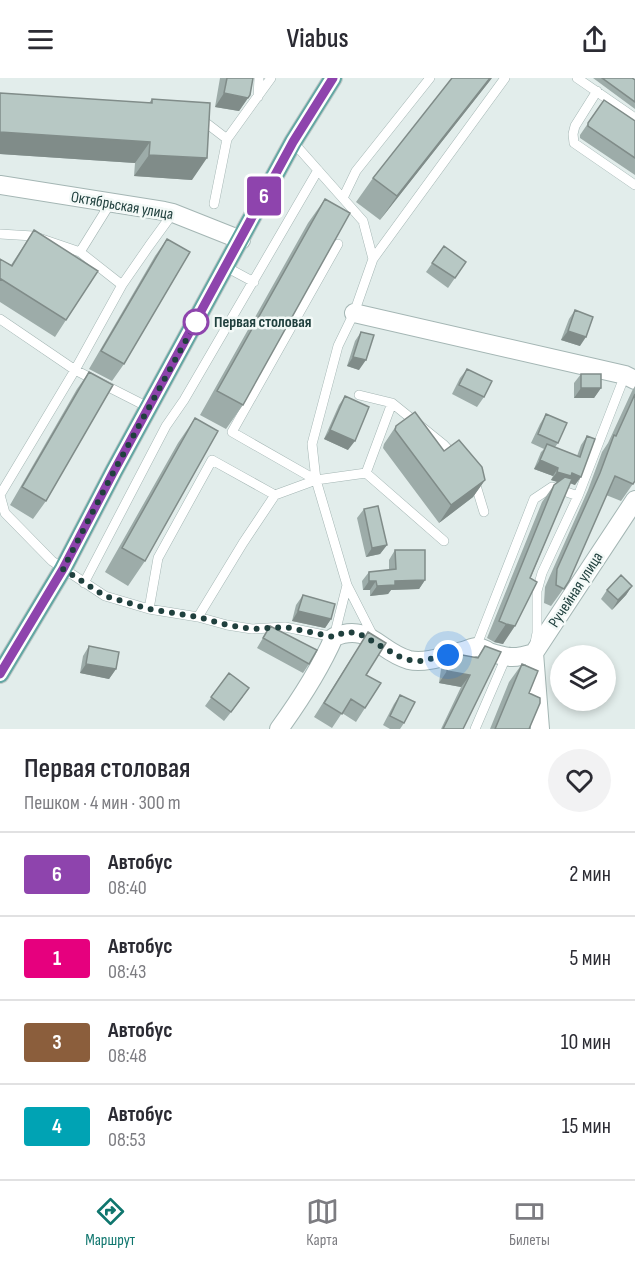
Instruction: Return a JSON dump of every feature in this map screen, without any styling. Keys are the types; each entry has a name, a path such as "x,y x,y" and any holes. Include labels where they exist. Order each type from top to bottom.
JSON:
{"main road":[{"path":"0,674 63,569 293,142 333,78"}],"street":[{"name":"Октябрьская улица","path":"0,185 173,213 241,240"},
{"path":"354,313 630,377"},
{"name":"Ручейная улица","path":"534,653 635,500"},
{"path":"279,729 326,655 334,637 345,632 358,633 400,657 410,660 420,661 476,647 506,657 520,657 534,653 540,728"}],"lane":[{"path":"258,97 259,78"},
{"path":"214,204 226,139 270,78"},
{"path":"343,198 356,171 430,78"},
{"path":"376,642 347,585 316,480 312,444 338,346 354,313 373,259 506,78"},
{"path":"577,78 635,118"},
{"path":"597,91 575,126 574,143 635,185"},
{"path":"196,116 226,139"},
{"path":"293,142 363,221 373,259"},
{"path":"84,583 166,426 184,400 318,170"},
{"path":"80,252 111,202"},
{"path":"173,213 122,285 75,370 0,495 2,511 63,569 105,596 149,609 252,629 285,627 334,637 347,585"},
{"path":"0,234 33,236 80,252 122,285"},
{"path":"316,480 232,432 338,244"},
{"path":"226,267 254,282"},
{"path":"0,319 75,370 140,403"},
{"path":"534,653 537,633 537,591 542,573 630,377"},
{"path":"359,395 392,403 444,445 460,463"},
{"path":"366,473 392,403"},
{"path":"149,609 158,558 212,460 275,495"},
{"path":"467,472 475,480 484,512"},
{"path":"198,617 275,495 316,480 366,473 444,540"},
{"path":"476,647 534,500 552,487 578,496"},
{"path":"475,729 506,657"}],"building":[{"path":"227,78 253,78 248,98 224,93"},
{"path":"452,78 490,78 397,196 373,178"},
{"path":"602,78 632,78 635,80 635,102"},
{"path":"0,93 152,103 152,99 210,103 207,158 149,155 150,142 0,132"},
{"path":"604,100 635,121 635,158 588,126"},
{"path":"325,199 350,213 243,405 217,391"},
{"path":"34,230 98,271 66,320 0,280 0,259 12,266"},
{"path":"167,239 190,252 124,364 101,351"},
{"path":"444,246 466,262 455,278 432,263"},
{"path":"575,310 593,317 586,337 568,331"},
{"path":"361,332 374,335 366,360 353,357"},
{"path":"467,369 492,381 484,397 459,385"},
{"path":"89,372 113,385 46,501 22,487"},
{"path":"581,374 601,374 601,388 581,388"},
{"path":"635,394 635,481 633,484 615,476 564,589 556,585 557,569 600,473 614,435 616,436"},
{"path":"345,396 369,407 355,441 330,430"},
{"path":"415,412 444,451 459,440 482,467 485,480 451,505 395,430 396,426"},
{"path":"546,414 567,423 558,443 538,434"},
{"path":"195,418 218,431 145,561 122,548"},
{"path":"587,436 595,439 581,477 572,473 571,476 557,472 558,468 540,460 547,444 580,457"},
{"path":"565,477 572,479 530,578 537,582 515,626 499,621 554,485"},
{"path":"378,506 387,545 372,548 364,509"},
{"path":"395,550 425,550 425,580 395,581 395,585 377,586 376,581 369,581 369,572 396,569"},
{"path":"621,575 632,586 618,600 607,590"},
{"path":"303,595 335,604 331,619 298,611"},
{"path":"270,626 317,650 309,664 263,638"},
{"path":"368,632 386,643 366,675 381,683 365,708 351,699 342,714 324,703"},
{"path":"89,646 119,652 116,669 86,664"},
{"path":"485,646 501,652 463,729 443,729 470,675 447,671 450,656 457,654 478,658"},
{"path":"522,664 538,671 529,693 540,698 540,703 529,729 495,729"},
{"path":"229,673 249,688 231,712 211,697"},
{"path":"400,695 415,702 404,723 390,716"}],"bus line":[{"name":"6","path":"0,674 63,569 293,142 333,78"}],"place":[{"name":"Первая столовая","path":"196,322"}],"route":[{"path":"196,322 63,569 105,596 149,609 252,629 285,627 334,637 345,632 358,633 400,657 410,660 420,661 448,655"}]}
